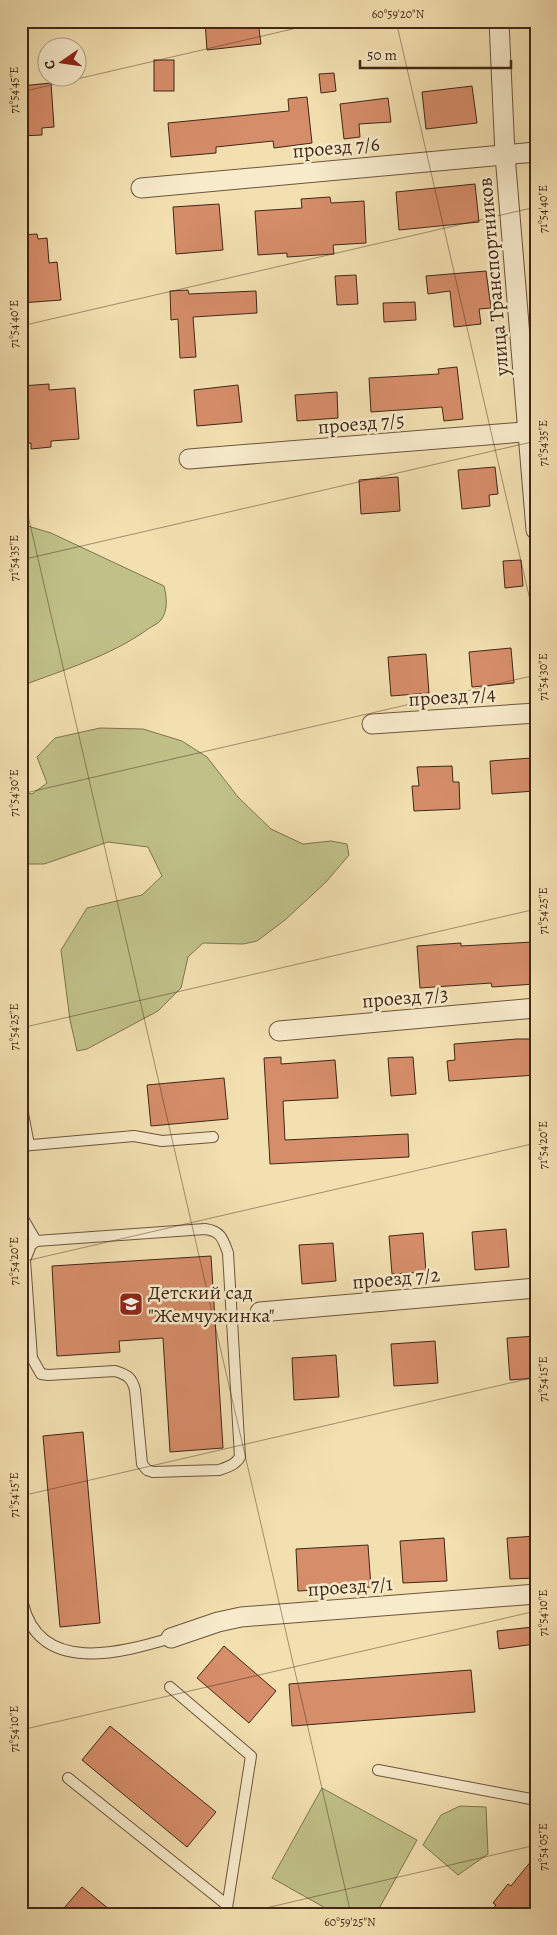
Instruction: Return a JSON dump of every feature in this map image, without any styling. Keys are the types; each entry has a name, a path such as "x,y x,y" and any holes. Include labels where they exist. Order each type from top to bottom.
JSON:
{"street":[{"name":"улица Транспортников","path":"499,21 505,155 532,432 536,530"},
{"name":"проезд 7/6","path":"141,188 536,152"},
{"name":"проезд 7/5","path":"189,459 532,432"},
{"name":"проезд 7/4","path":"372,724 536,713"},
{"name":"проезд 7/3","path":"279,1031 536,1008"},
{"name":"проезд 7/2","path":"260,1312 536,1288"},
{"name":"проезд 7/1","path":"171,1638 218,1622 241,1617 536,1594"}],"lane":[{"path":"21,1102 25,1146 134,1136 162,1141 213,1137"},
{"path":"21,1215 36,1241"},
{"path":"205,1229 214,1230 220,1236 228,1253 240,1457 237,1462 219,1470 153,1472 147,1470 142,1464 135,1390 132,1379 126,1374 115,1372 41,1374 32,1358 25,1260 31,1245 36,1241 205,1229"},
{"path":"21,1581 23,1603 28,1617 35,1629 56,1647 70,1652 85,1654 138,1648 171,1638"},
{"path":"170,1687 251,1756 227,1909"},
{"path":"378,1770 536,1800"},
{"path":"68,1778 227,1909"}],"green space":[{"path":"21,524 51,533 164,586 166,604 161,620 134,639 103,655 21,686"},
{"path":"100,728 143,729 182,741 207,757 238,797 271,829 303,844 331,841 347,844 349,855 326,882 285,920 257,941 243,944 203,943 188,957 181,988 158,1011 87,1049 77,1051 70,1020 61,950 87,908 142,895 162,876 148,847 108,842 44,864 21,864 21,792 32,794 47,783 37,757 55,738"},
{"path":"322,1788 417,1840 376,1914 336,1914 272,1878"},
{"path":"460,1806 486,1807 488,1854 458,1875 423,1845 441,1815"}],"building":[{"path":"205,21 258,21 261,44 207,50"},
{"path":"154,60 174,60 174,91 154,91"},
{"path":"334,73 336,91 321,93 319,74"},
{"path":"38,84 38,88 51,88 54,127 42,128 42,135 21,136 21,86"},
{"path":"472,86 477,123 426,129 422,92"},
{"path":"307,97 312,143 274,148 273,141 216,147 216,153 171,157 168,123 289,111 288,99"},
{"path":"388,98 391,122 359,124 360,137 344,139 340,104"},
{"path":"475,184 479,222 399,230 396,192"},
{"path":"330,197 331,203 364,201 366,243 333,245 334,254 287,257 287,253 258,255 255,211 302,208 301,199"},
{"path":"219,204 223,250 176,254 173,207"},
{"path":"37,234 38,239 47,238 49,263 57,262 61,300 21,303 21,235"},
{"path":"486,271 491,308 479,309 481,324 454,327 450,291 428,294 426,276"},
{"path":"356,275 358,304 337,305 335,276"},
{"path":"188,290 189,294 256,291 257,313 193,317 196,357 180,358 178,319 171,320 170,291"},
{"path":"415,302 416,320 384,322 383,303"},
{"path":"457,367 463,419 444,421 442,407 371,412 369,378 439,374 438,369"},
{"path":"49,384 49,390 75,388 79,439 51,441 51,447 31,449 31,443 21,444 21,386"},
{"path":"238,385 242,422 197,426 194,390"},
{"path":"337,392 338,418 297,421 295,395"},
{"path":"495,467 498,494 489,495 490,506 462,509 458,470"},
{"path":"398,477 400,511 361,514 359,480"},
{"path":"521,560 523,586 505,588 503,561"},
{"path":"511,648 514,683 472,687 469,652"},
{"path":"426,654 429,693 391,696 388,657"},
{"path":"532,758 535,791 492,794 490,761"},
{"path":"452,766 453,782 459,782 460,809 414,811 412,786 419,786 417,767"},
{"path":"533,942 535,984 492,987 491,983 420,988 417,946 461,943 461,946"},
{"path":"536,1039 536,1075 449,1081 447,1061 455,1060 454,1044"},
{"path":"281,1057 281,1064 335,1060 338,1098 283,1101 285,1140 408,1134 409,1157 270,1164 264,1058"},
{"path":"413,1057 416,1094 391,1096 388,1058"},
{"path":"224,1078 228,1119 151,1126 147,1085"},
{"path":"506,1229 509,1267 475,1270 472,1232"},
{"path":"423,1233 426,1272 392,1274 389,1236"},
{"path":"333,1243 336,1281 302,1284 299,1245"},
{"path":"211,1256 223,1448 170,1452 163,1338 119,1341 120,1352 57,1356 52,1266"},
{"path":"536,1336 536,1378 510,1380 507,1338"},
{"path":"435,1341 438,1383 394,1386 391,1344"},
{"path":"336,1355 339,1397 294,1400 292,1358"},
{"path":"83,1432 100,1623 60,1627 43,1436"},
{"path":"536,1536 536,1578 510,1579 507,1538"},
{"path":"444,1538 447,1581 403,1583 400,1541"},
{"path":"368,1545 371,1587 298,1591 296,1549"},
{"path":"533,1627 535,1644 499,1649 497,1631"},
{"path":"224,1646 276,1691 249,1723 197,1678"},
{"path":"471,1670 475,1712 292,1726 289,1684"},
{"path":"110,1726 216,1812 187,1847 82,1760"},
{"path":"536,1855 536,1914 489,1914 496,1905 493,1903 508,1884 511,1886"},
{"path":"82,1887 115,1914 59,1914"}],"place":[{"name":"Детский сад \"Жемчужинка\"","path":"131,1304"}]}
